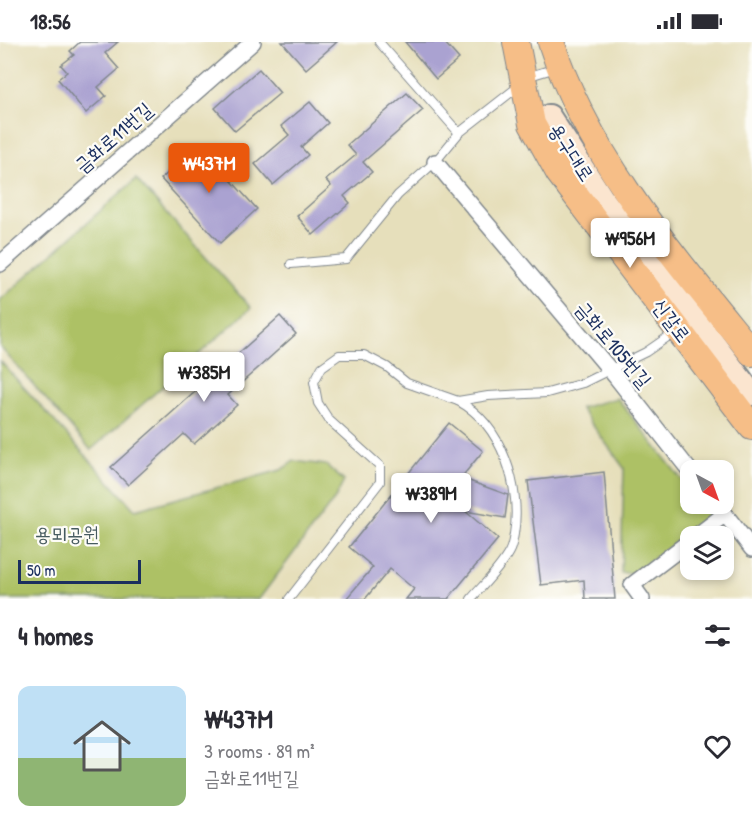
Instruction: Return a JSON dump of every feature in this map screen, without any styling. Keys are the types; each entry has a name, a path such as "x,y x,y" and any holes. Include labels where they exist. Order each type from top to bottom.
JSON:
{"main road":[{"name":"용구대로","path":"516,42 541,120 752,394"},
{"name":"용구대로","path":"522,42 529,79"},
{"name":"용구대로","path":"551,42 576,107 608,164 657,232 752,353"},
{"name":"신갈로","path":"541,120 559,173 752,426"}],"street":[{"name":"금화로11번길","path":"0,264 253,42"},
{"name":"금화로105번길","path":"435,162 681,460"},
{"path":"705,526 716,514"},
{"path":"725,514 752,549"},
{"path":"642,599 632,585 680,549"}],"lane":[{"path":"379,42 459,133"},
{"path":"291,264 346,259 398,195 435,162 459,133 529,79 559,67"},
{"path":"459,401 488,396 547,393 583,383 646,352 678,329"},
{"path":"289,599 380,482 380,466 328,420 318,403 314,382 322,367 339,355 364,355 387,367 407,383 471,407 485,423 502,450 512,481 516,521 510,551 471,599"}],"green space":[{"path":"136,179 251,308 91,450 0,347 0,300"},
{"name":"용뫼공원","path":"0,361 135,510 281,470 294,461 326,465 344,481 336,497 259,599 0,599"},
{"path":"617,398 680,477 680,514 709,514 711,516 698,526 680,526 680,539 635,573 621,573 624,468 580,408"}],"building":[{"path":"80,42 118,42 105,53 119,69 98,87 106,96 86,113 58,79 67,72 61,65 74,55 70,51"},
{"path":"282,42 337,42 306,69"},
{"path":"405,42 444,42 459,59 436,79"},
{"path":"259,69 280,93 235,131 215,108"},
{"path":"407,93 423,110 363,162 372,172 344,196 350,203 313,235 297,216 331,186 326,180 356,155 347,145"},
{"path":"310,102 328,123 301,147 308,155 273,185 255,164 289,135 281,126"},
{"path":"199,145 257,209 220,243 161,179"},
{"path":"280,316 296,334 228,395 237,405 194,444 184,434 128,485 111,467"},
{"path":"449,423 483,451 461,478 508,495 505,518 465,511 498,539 448,599 406,599 414,589 390,569 365,599 346,599 373,567 349,547"},
{"path":"604,472 615,599 585,599 584,580 541,585 528,481"}]}
